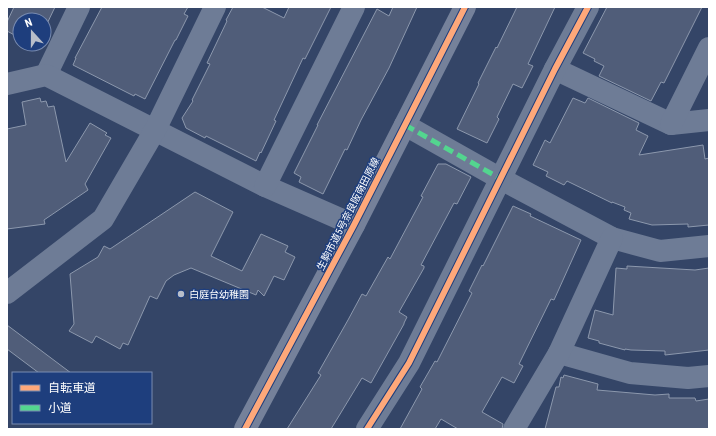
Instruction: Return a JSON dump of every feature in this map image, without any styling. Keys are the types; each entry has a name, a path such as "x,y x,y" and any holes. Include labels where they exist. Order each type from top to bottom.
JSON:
{"street":[{"path":"46,75 79,7"},
{"path":"7,293 103,218 155,130 214,7"},
{"path":"265,186 354,7"},
{"name":"生駒市道5号奈良阪南田原線","path":"246,429 406,125 465,7"},
{"path":"367,429 409,363 555,69 588,7"},
{"path":"671,124 709,48"},
{"path":"555,69 671,124 709,120"},
{"path":"7,84 46,75 265,186 354,225"},
{"path":"406,125 501,179 612,238 660,252 709,246"},
{"path":"514,429 559,353 612,238"},
{"path":"559,353 630,373 688,378 709,376"}],"building":[{"path":"14,7 55,7 52,13 52,12 12,12 12,34 7,31 7,22"},
{"path":"102,7 188,7 184,14 188,16 145,99 135,94 134,96 73,65 75,58"},
{"path":"233,7 262,7 284,18 289,7 331,7 305,59 303,58 274,120 276,121 256,161 206,136 205,138 186,128 182,118 193,101 192,100 210,64 207,63"},
{"path":"393,7 417,7 389,68 361,120 347,150 345,149 323,194 299,182 301,177 294,173 377,9 389,16"},
{"path":"517,7 555,7 528,64 533,66 522,88 513,84 497,117 499,119 487,143 457,129 479,84 478,83"},
{"path":"607,7 702,7 664,83 661,82 651,101 599,76 604,66 594,61 595,59 583,53"},
{"path":"40,98 41,102 46,101 48,107 54,106 66,162 90,123 107,133 105,135 111,138 85,184 88,190 44,220 45,224 7,229 7,129 26,125 22,102"},
{"path":"573,98 585,103 588,98 639,123 636,130 648,136 639,155 703,145 705,159 709,158 709,225 688,227 688,224 652,225 629,219 631,213 624,210 625,207 612,203 567,181 564,185 546,176 548,172 533,165 545,140 550,143"},
{"path":"438,164 446,164 471,177 457,204 454,203 421,265 424,266 424,268 399,312 407,317 371,383 362,378 331,429 287,429 321,375 318,373 362,294 366,296 388,257 390,259 423,197 421,196"},
{"path":"195,192 233,212 211,256 242,271 261,234 288,246 285,252 295,257 284,280 274,276 264,296 258,290 256,295 191,268 174,275 166,281 157,299 150,296 128,345 123,343 120,349 96,336 92,343 69,331 74,324 70,274 98,257 104,246 110,249"},
{"path":"513,206 531,214 530,216 581,240 554,300 551,299 519,364 523,366 514,383 502,377 482,412 503,424 502,429 458,429 441,419 435,429 400,429 422,389 420,387 435,361 437,362 472,293 469,291"},
{"path":"627,266 695,270 709,268 709,350 665,355 665,351 625,350 599,343 599,341 588,338 595,310 613,315 616,268 627,269"},
{"path":"7,325 70,372 38,372 7,349"},
{"path":"564,375 598,384 597,390 655,395 669,394 669,398 695,398 696,401 709,399 709,429 545,429 556,387 559,387 561,377 563,378"}],"marked path":[{"path":"405,125 501,179"}],"cycle path":[{"path":"245,429 354,225 465,7"},
{"path":"367,429 409,363 555,69 588,7"}],"place":[{"name":"白庭台幼稚園","path":"181,294"}]}
